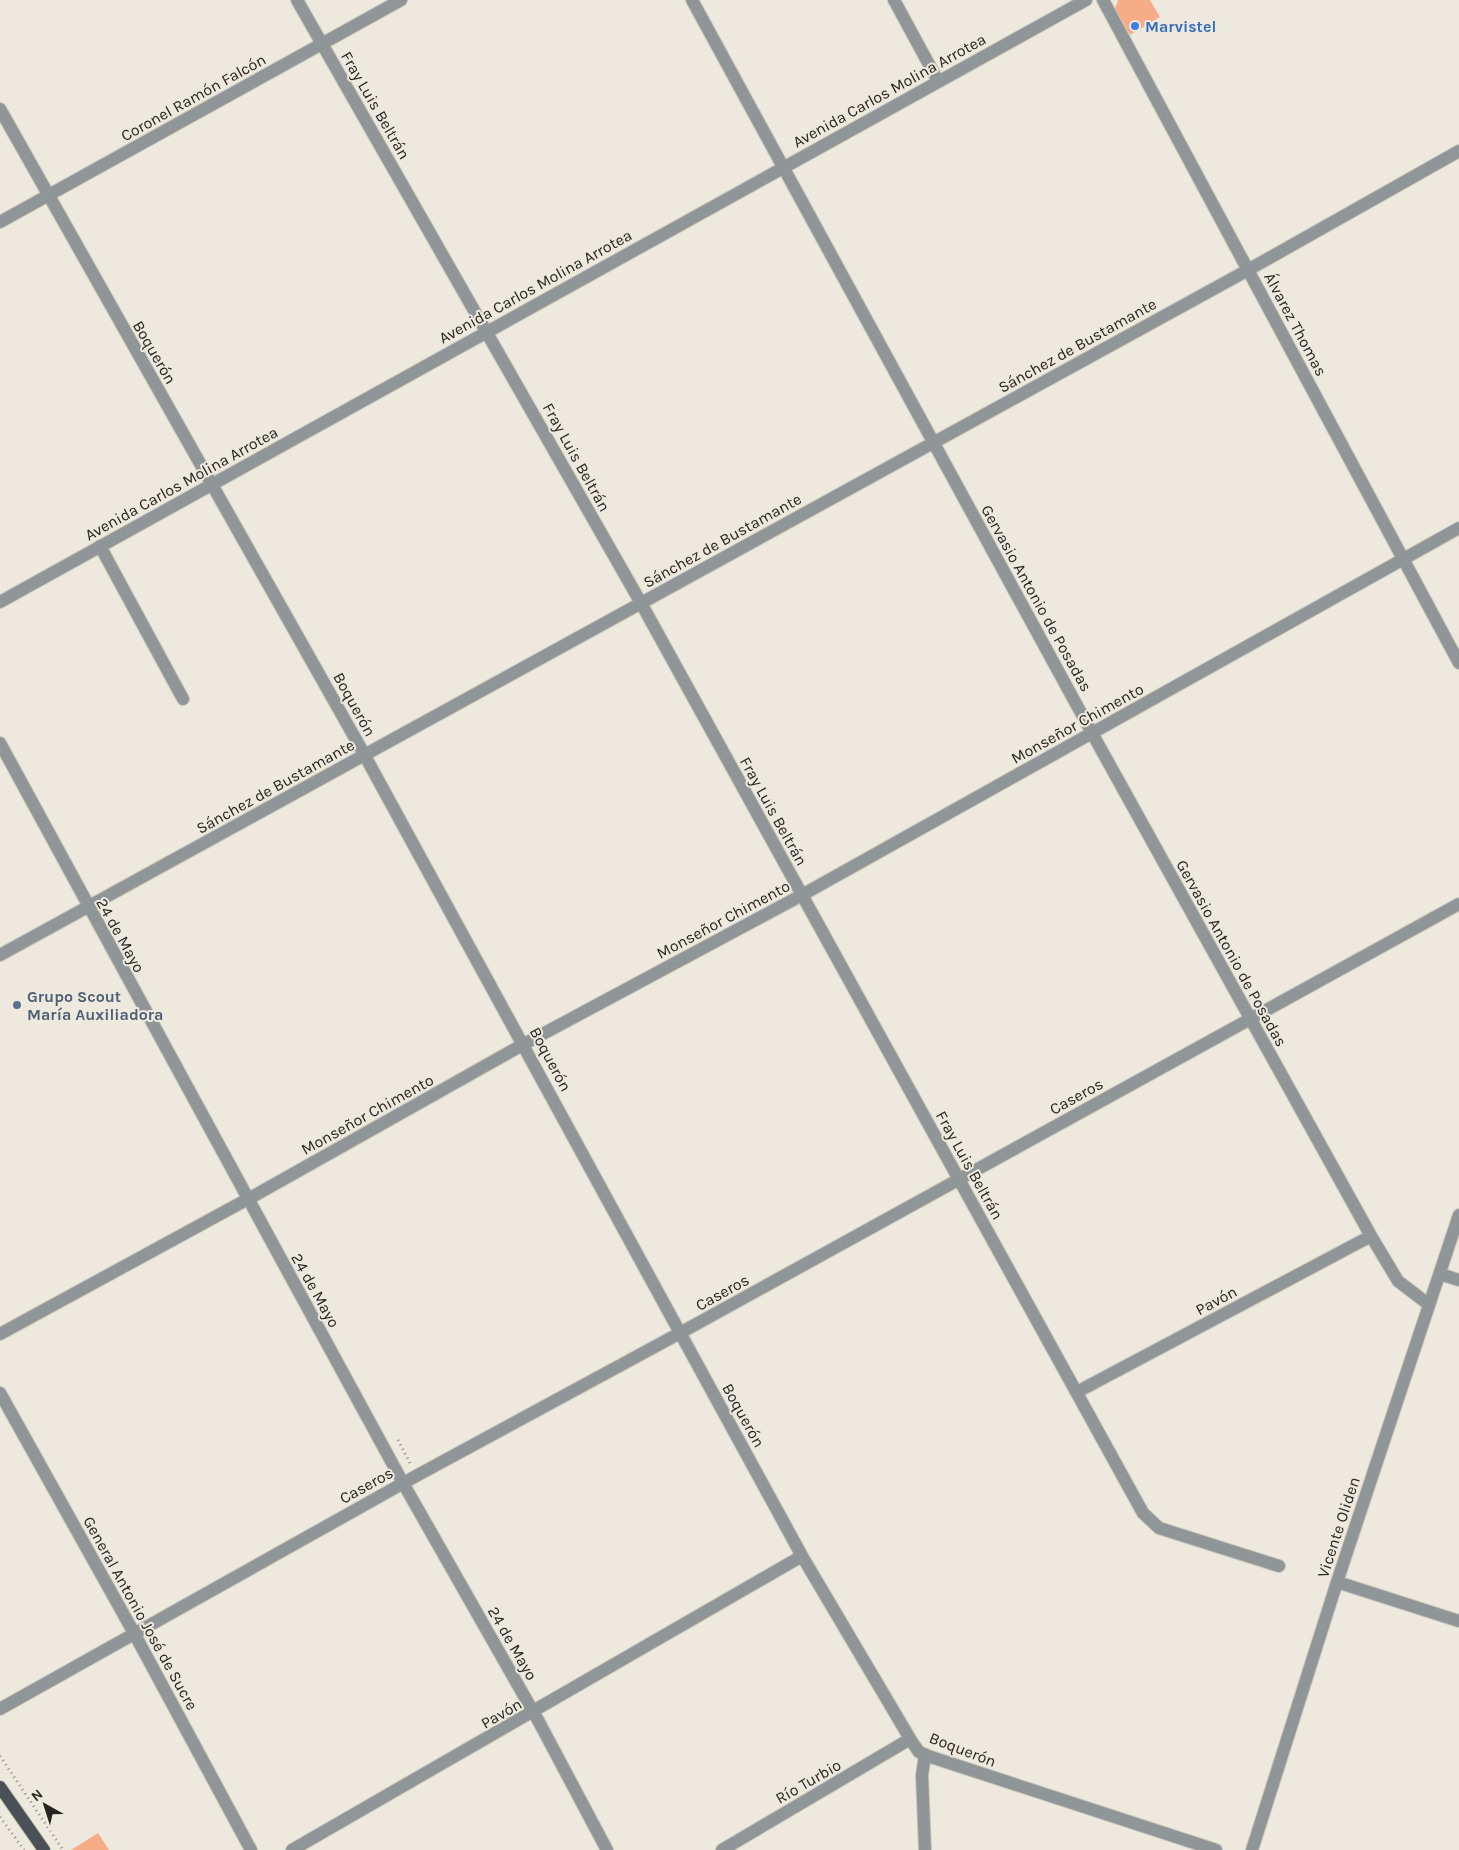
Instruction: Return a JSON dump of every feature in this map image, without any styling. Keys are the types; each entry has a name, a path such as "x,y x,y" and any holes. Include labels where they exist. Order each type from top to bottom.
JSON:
{"main road":[{"path":"0,1787 44,1850"}],"street":[{"name":"Fray Luis Beltrán","path":"297,0 488,331 641,603 1143,1513 1159,1528 1187,1539 1279,1566"},
{"name":"Coronel Ramón Falcón","path":"0,222 401,0"},
{"name":"Gervasio Antonio de Posadas","path":"692,0 1249,1019 1371,1236 1398,1281 1428,1304"},
{"path":"894,0 938,81"},
{"name":"Avenida Carlos Molina Arrotea","path":"0,602 783,166 1086,0"},
{"name":"Álvarez Thomas","path":"1103,0 1459,663"},
{"name":"Boquerón","path":"0,109 212,484 524,1044 802,1556 919,1752 1216,1850"},
{"name":"Sánchez de Bustamante","path":"0,956 1248,270 1459,151"},
{"name":"Monseñor Chimento","path":"0,1334 524,1044 802,895 1459,528"},
{"path":"100,546 183,699"},
{"name":"24 de Mayo","path":"0,743 247,1199 403,1483 534,1713 607,1850"},
{"name":"Caseros","path":"0,1709 403,1483 680,1333 1459,904"},
{"name":"Vicente Oliden","path":"1252,1850 1337,1582 1459,1215"},
{"name":"Pavón","path":"1077,1392 1371,1236"},
{"path":"1440,1274 1459,1280"},
{"name":"General Antonio José de Sucre","path":"0,1393 251,1850"},
{"name":"Pavón","path":"292,1850 534,1713 802,1556"},
{"path":"1337,1582 1459,1621"},
{"name":"Río Turbio","path":"722,1850 910,1739"},
{"path":"925,1755 922,1775 925,1850"}],"path":[{"path":"394,1434 416,1476"},
{"path":"0,1756 63,1850"},
{"path":"0,1817 24,1850"}],"building":[{"name":"Marvistel","path":"1118,0 1150,0 1160,17 1130,35 1115,9"},
{"path":"98,1833 109,1850 71,1850"}],"place":[{"name":"Marvistel","path":"1135,26"},
{"name":"Grupo Scout María Auxiliadora","path":"17,1005"}]}
